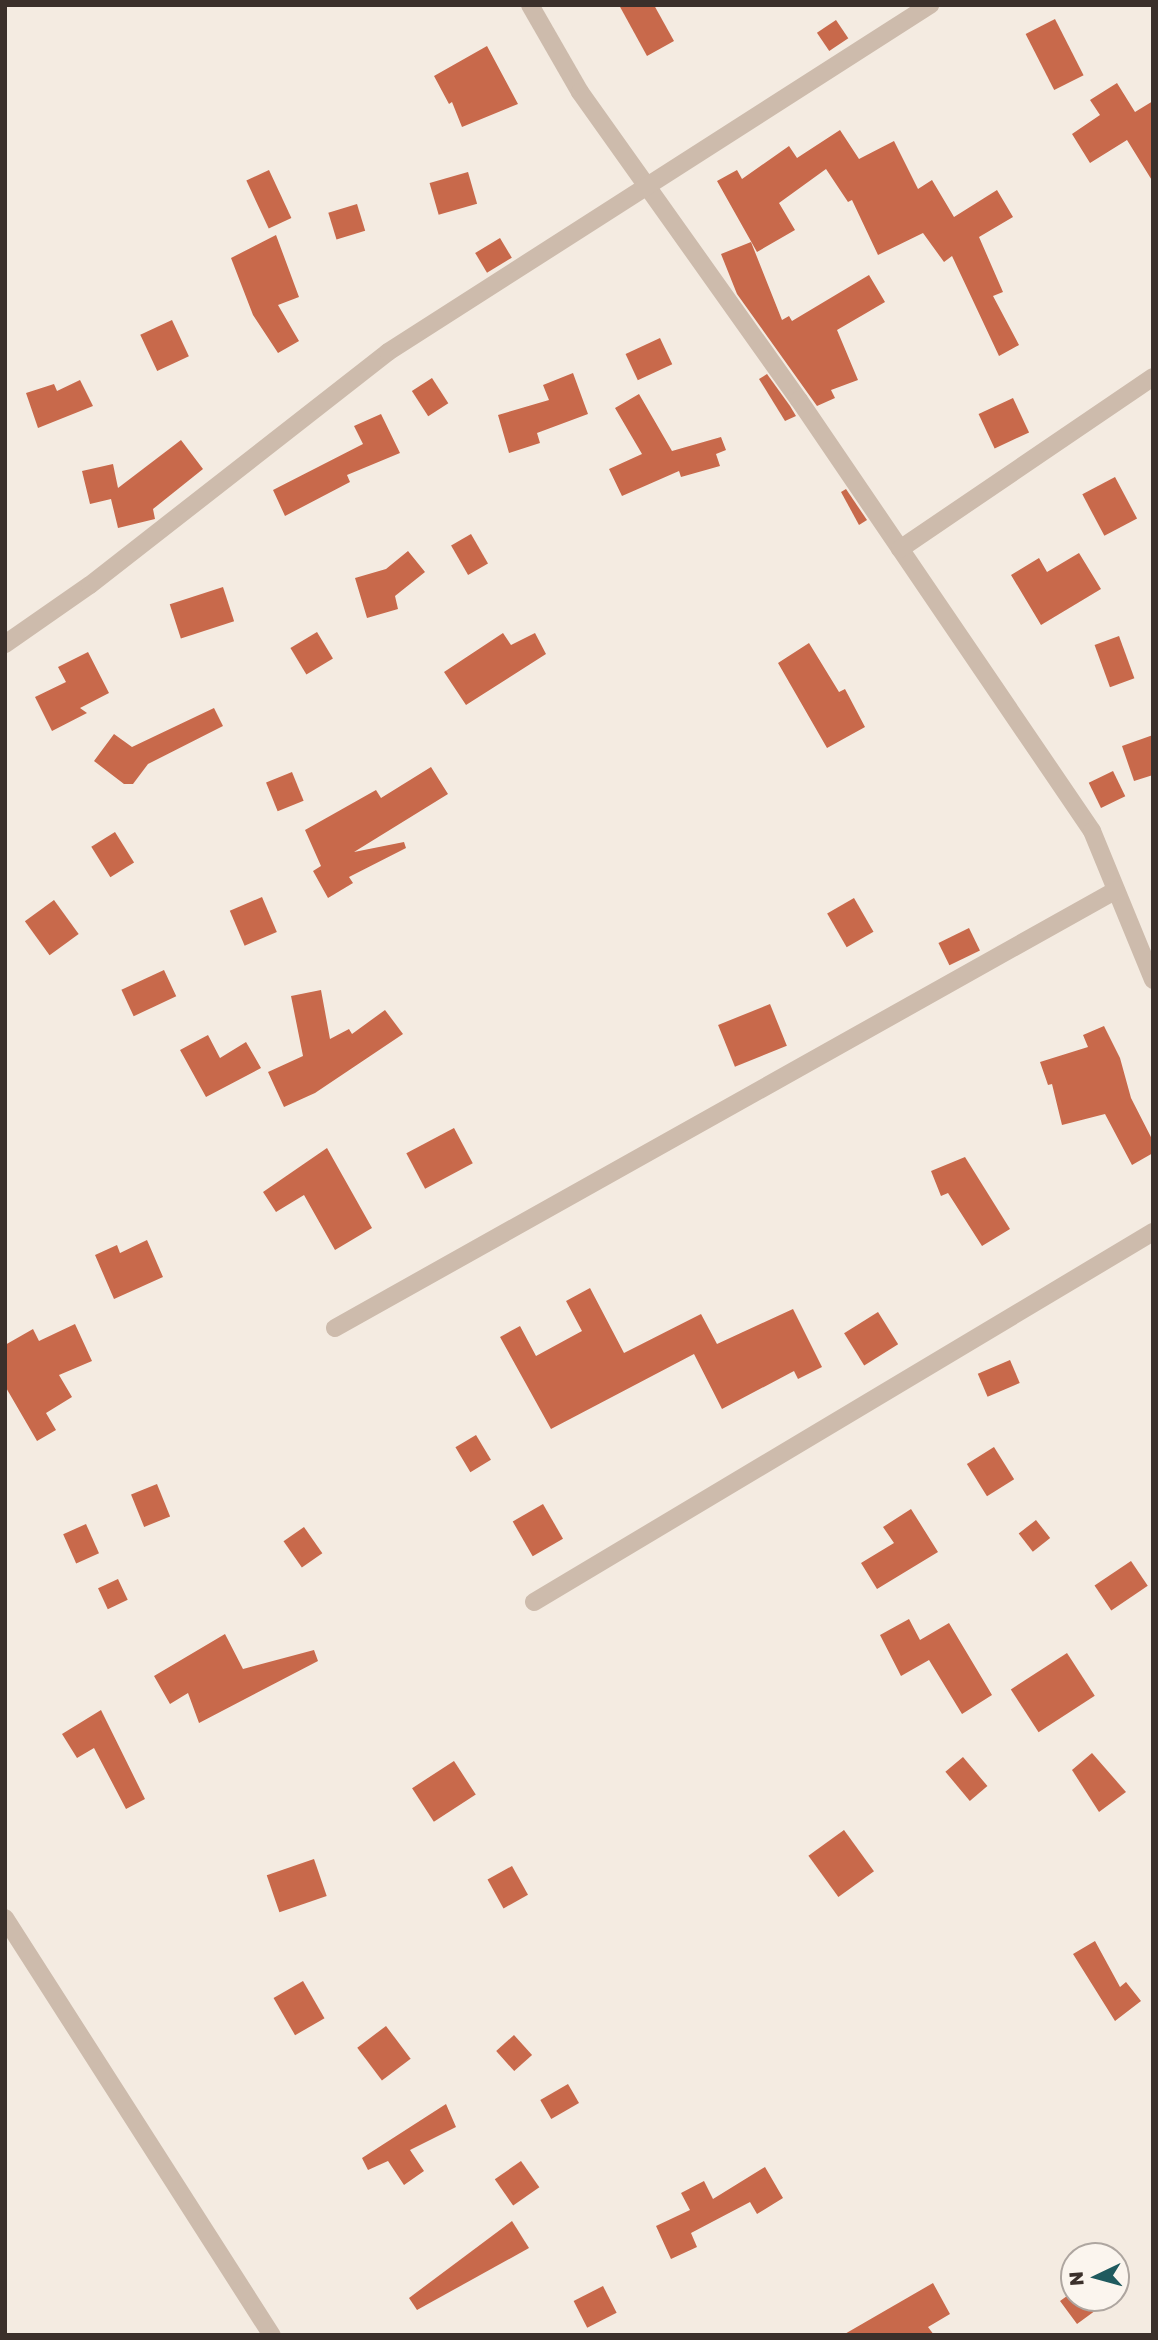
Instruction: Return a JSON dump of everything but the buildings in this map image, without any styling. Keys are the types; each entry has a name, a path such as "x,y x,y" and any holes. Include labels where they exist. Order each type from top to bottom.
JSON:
{"street":[{"path":"530,5 580,92 900,549 1092,831 1153,980"},
{"path":"5,644 90,585 388,352 930,5"},
{"path":"900,549 1153,377"},
{"path":"335,1328 1116,890"},
{"path":"534,1602 1153,1232"},
{"path":"5,1918 272,2335"}]}
